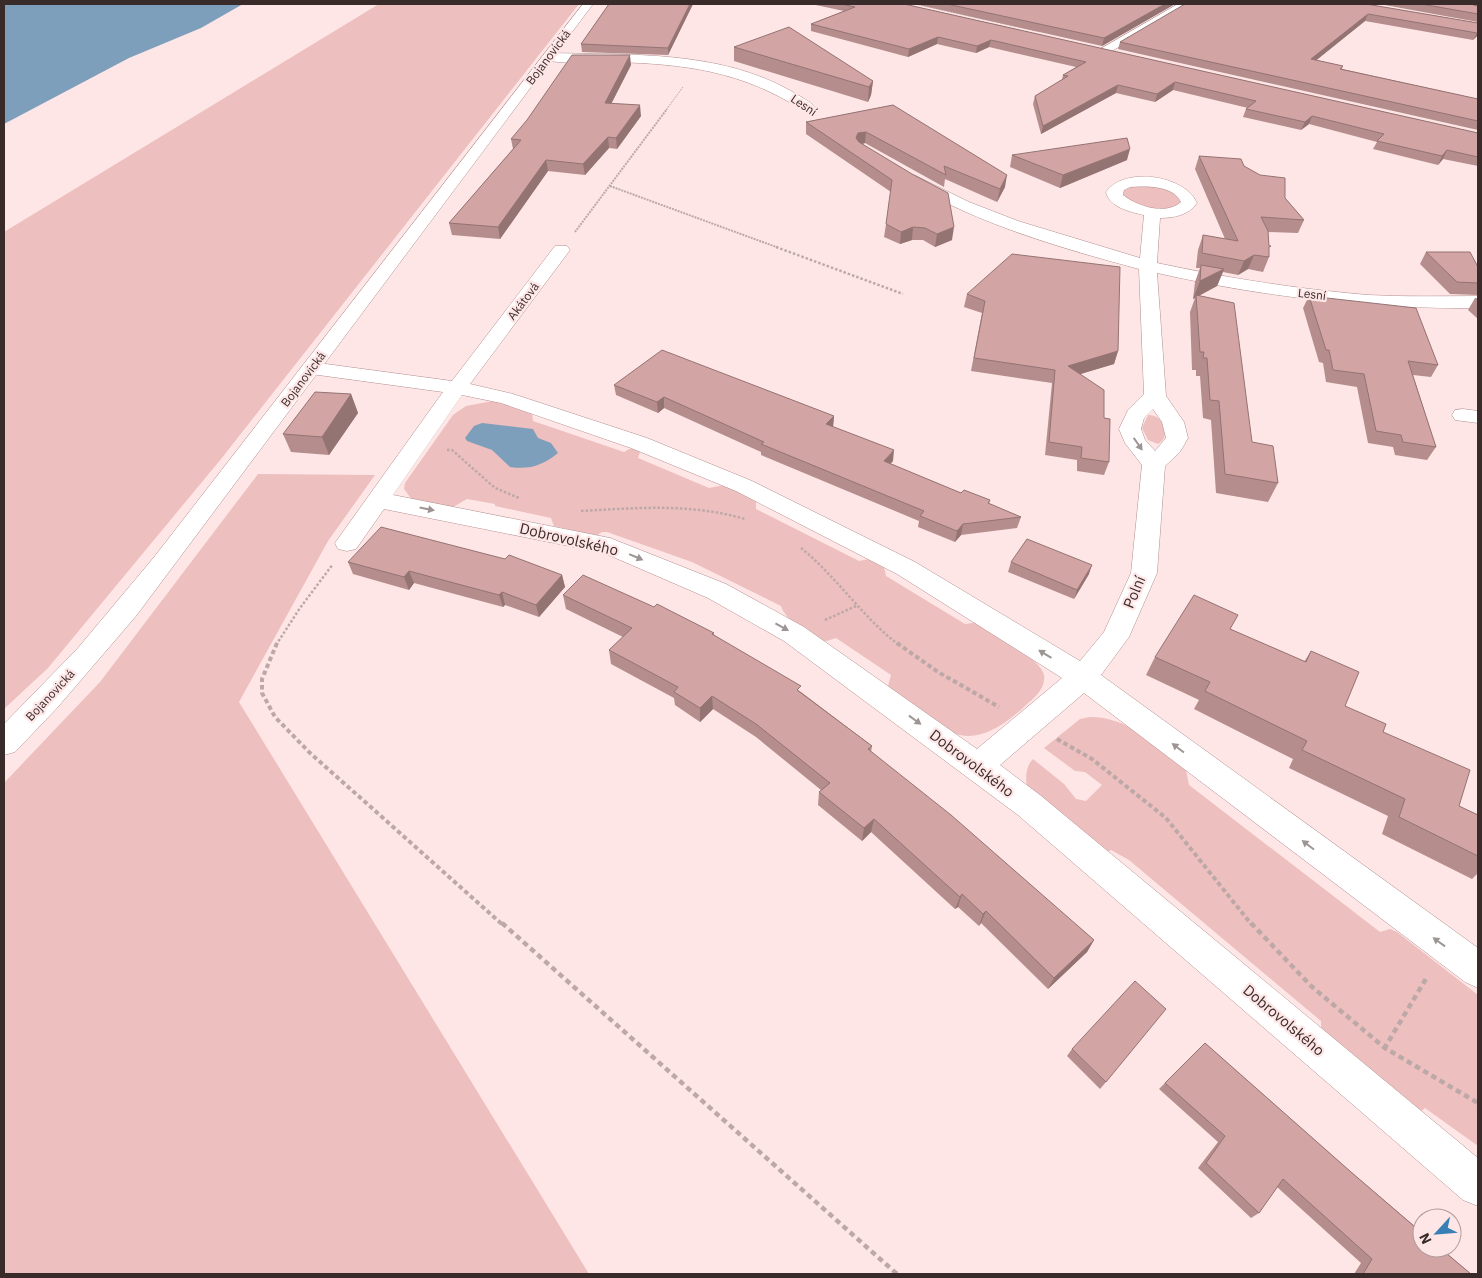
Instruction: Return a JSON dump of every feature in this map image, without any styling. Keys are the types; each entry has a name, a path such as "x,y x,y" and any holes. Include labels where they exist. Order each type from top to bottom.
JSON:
{"street":[{"name":"Bojanovická","path":"4,743 58,688 175,550 588,4"},
{"path":"1125,56 1098,50 1185,4"},
{"name":"Lesní","path":"549,57 647,60 705,66 766,83 809,108"},
{"name":"Lesní","path":"904,174 962,204 1017,227 1084,249 1148,266 1275,290 1370,300 1478,302"},
{"path":"1152,212 1148,266 1155,396 1173,422 1177,438 1172,447 1154,464 1134,440 1130,429 1134,414 1155,396"},
{"name":"Akátová","path":"347,543 457,388 561,250"},
{"path":"311,368 457,388 506,398 629,440 744,486 906,568 1082,677 1478,970"},
{"name":"Polní","path":"978,766 1082,677 1115,637 1144,573 1154,464"},
{"name":"Dobrovolského","path":"379,500 610,546 717,592 794,634 978,766 1029,805 1478,1185"}],"path":[{"path":"915,4 1041,32"},
{"path":"561,250 693,73 705,66"},
{"path":"610,186 903,294"},
{"path":"414,451 452,450 495,488 520,499"},
{"path":"578,511 665,505 700,508 751,521"},
{"path":"347,543 271,651 261,675 262,692 268,707 309,752 897,1274"},
{"path":"797,545 818,560 856,606 880,630 939,673 1092,759 1166,818 1260,934 1311,986 1385,1048 1478,1103"},
{"path":"827,618 856,606"},
{"path":"1385,1048 1413,1003"}],"shaded area":[{"path":"379,4 579,4 221,459 48,668 4,709 4,232"},
{"path":"1149,185 1174,192 1182,203 1172,208 1159,210 1140,208 1129,202 1119,192 1126,187"},
{"path":"493,401 532,413 533,421 624,452 629,449 638,449 640,452 638,458 709,488 724,485 756,501 756,509 859,561 869,559 884,567 886,576 965,624 980,622 1026,654 1041,668 1044,675 1043,685 1039,693 1005,722 988,732 972,736 958,734 943,729 928,720 894,694 888,686 891,675 836,638 824,641 812,637 793,623 781,606 692,562 607,532 602,532 596,536 554,526 551,518 495,506 495,504 467,499 453,507 413,501 404,489 405,483 453,415 466,406"},
{"path":"1148,415 1158,418 1164,426 1165,436 1158,444 1148,440 1142,428"},
{"path":"258,474 375,475 328,541 239,702 589,1274 4,1274 4,783 100,682"},
{"path":"1090,717 1118,722 1142,734 1186,770 1189,785 1380,932 1390,929 1397,932 1478,995 1478,1146 1425,1108 1419,1113 1321,1033 1321,1021 1129,860 1111,850 1099,856 1028,791 1026,774 1028,766 1033,759 1064,784 1076,799 1086,801 1102,785 1085,772 1075,771 1044,748 1080,719"}],"water":[{"path":"4,4 243,4 201,28 129,58 4,124"},
{"path":"482,423 533,429 538,438 551,443 558,453 536,466 524,468 510,467 492,450 467,441 465,438 474,426"}],"building":[{"path":"609,4 690,4 668,48 581,44"},
{"path":"841,4 904,4 1478,133 1478,157 1447,150 1442,156 1377,141 1384,134 1312,116 1305,122 1246,109 1256,101 1175,82 1157,94 1118,85 1043,126 1035,96 1068,76 1063,75 1086,62 991,40 977,46 938,37 909,49 811,24 855,7"},
{"path":"947,4 1165,4 1104,38"},
{"path":"1185,4 1366,4 1478,23 1477,33 1368,14 1311,59 1343,66 1340,69 1478,99 1478,121 1120,42"},
{"path":"1421,4 1474,4 1478,6 1478,14"},
{"path":"789,27 873,81 869,87 734,47"},
{"path":"572,55 630,55 605,103 640,105 616,138 608,137 583,164 546,160 498,227 449,223 521,140 511,139 527,120"},
{"path":"893,105 1007,175 1000,189 944,166 946,175 866,132 858,133 856,138 859,142 948,193 954,227 937,234 925,228 913,227 901,232 886,224 892,180 806,122"},
{"path":"1127,138 1130,149 1063,175 1012,155"},
{"path":"1199,156 1241,159 1244,166 1260,175 1285,178 1285,198 1304,220 1261,217 1268,231 1269,246 1271,246 1269,247 1269,257 1254,255 1244,261 1202,253 1203,235 1238,241"},
{"path":"1426,252 1470,252 1478,267 1478,283 1457,282"},
{"path":"1012,254 1120,267 1118,351 1068,366 1104,390 1104,418 1110,419 1109,462 1081,458 1082,447 1049,442 1055,370 974,358 985,301 967,294"},
{"path":"1201,265 1224,269 1200,281"},
{"path":"1196,295 1234,303 1252,442 1273,446 1278,483 1225,474 1219,401 1210,400 1207,358 1203,358 1204,352 1200,352"},
{"path":"1309,296 1416,308 1438,365 1408,361 1436,447 1403,442 1401,435 1376,431 1364,374 1333,370 1329,350 1326,350"},
{"path":"662,350 834,416 826,424 894,450 884,461 961,493 964,490 990,500 988,503 1021,517 963,524 957,531 920,516 924,511 761,444 764,442 664,397 657,402 614,385"},
{"path":"315,392 351,394 322,437 283,434"},
{"path":"381,527 505,559 509,555 562,575 536,605 502,592 499,595 409,571 404,577 348,562"},
{"path":"1027,539 1092,565 1077,590 1011,562"},
{"path":"583,575 654,607 657,604 714,633 712,634 801,686 797,690 872,746 868,749 951,815 1094,940 1054,978 986,911 983,914 962,894 960,897 874,819 864,828 819,792 830,783 756,724 712,696 700,708 674,692 678,687 609,650 632,628 563,595"},
{"path":"1194,595 1238,615 1230,629 1306,662 1311,651 1359,672 1345,706 1386,724 1383,732 1470,770 1459,806 1478,815 1478,856 1399,817 1405,799 1302,750 1307,741 1205,691 1210,682 1155,657"},
{"path":"1135,981 1166,1009 1106,1082 1072,1049"},
{"path":"1205,1043 1412,1224 1412,1258 1452,1258 1471,1274 1363,1274 1372,1259 1283,1179 1259,1213 1206,1163 1225,1136 1165,1083"}]}
